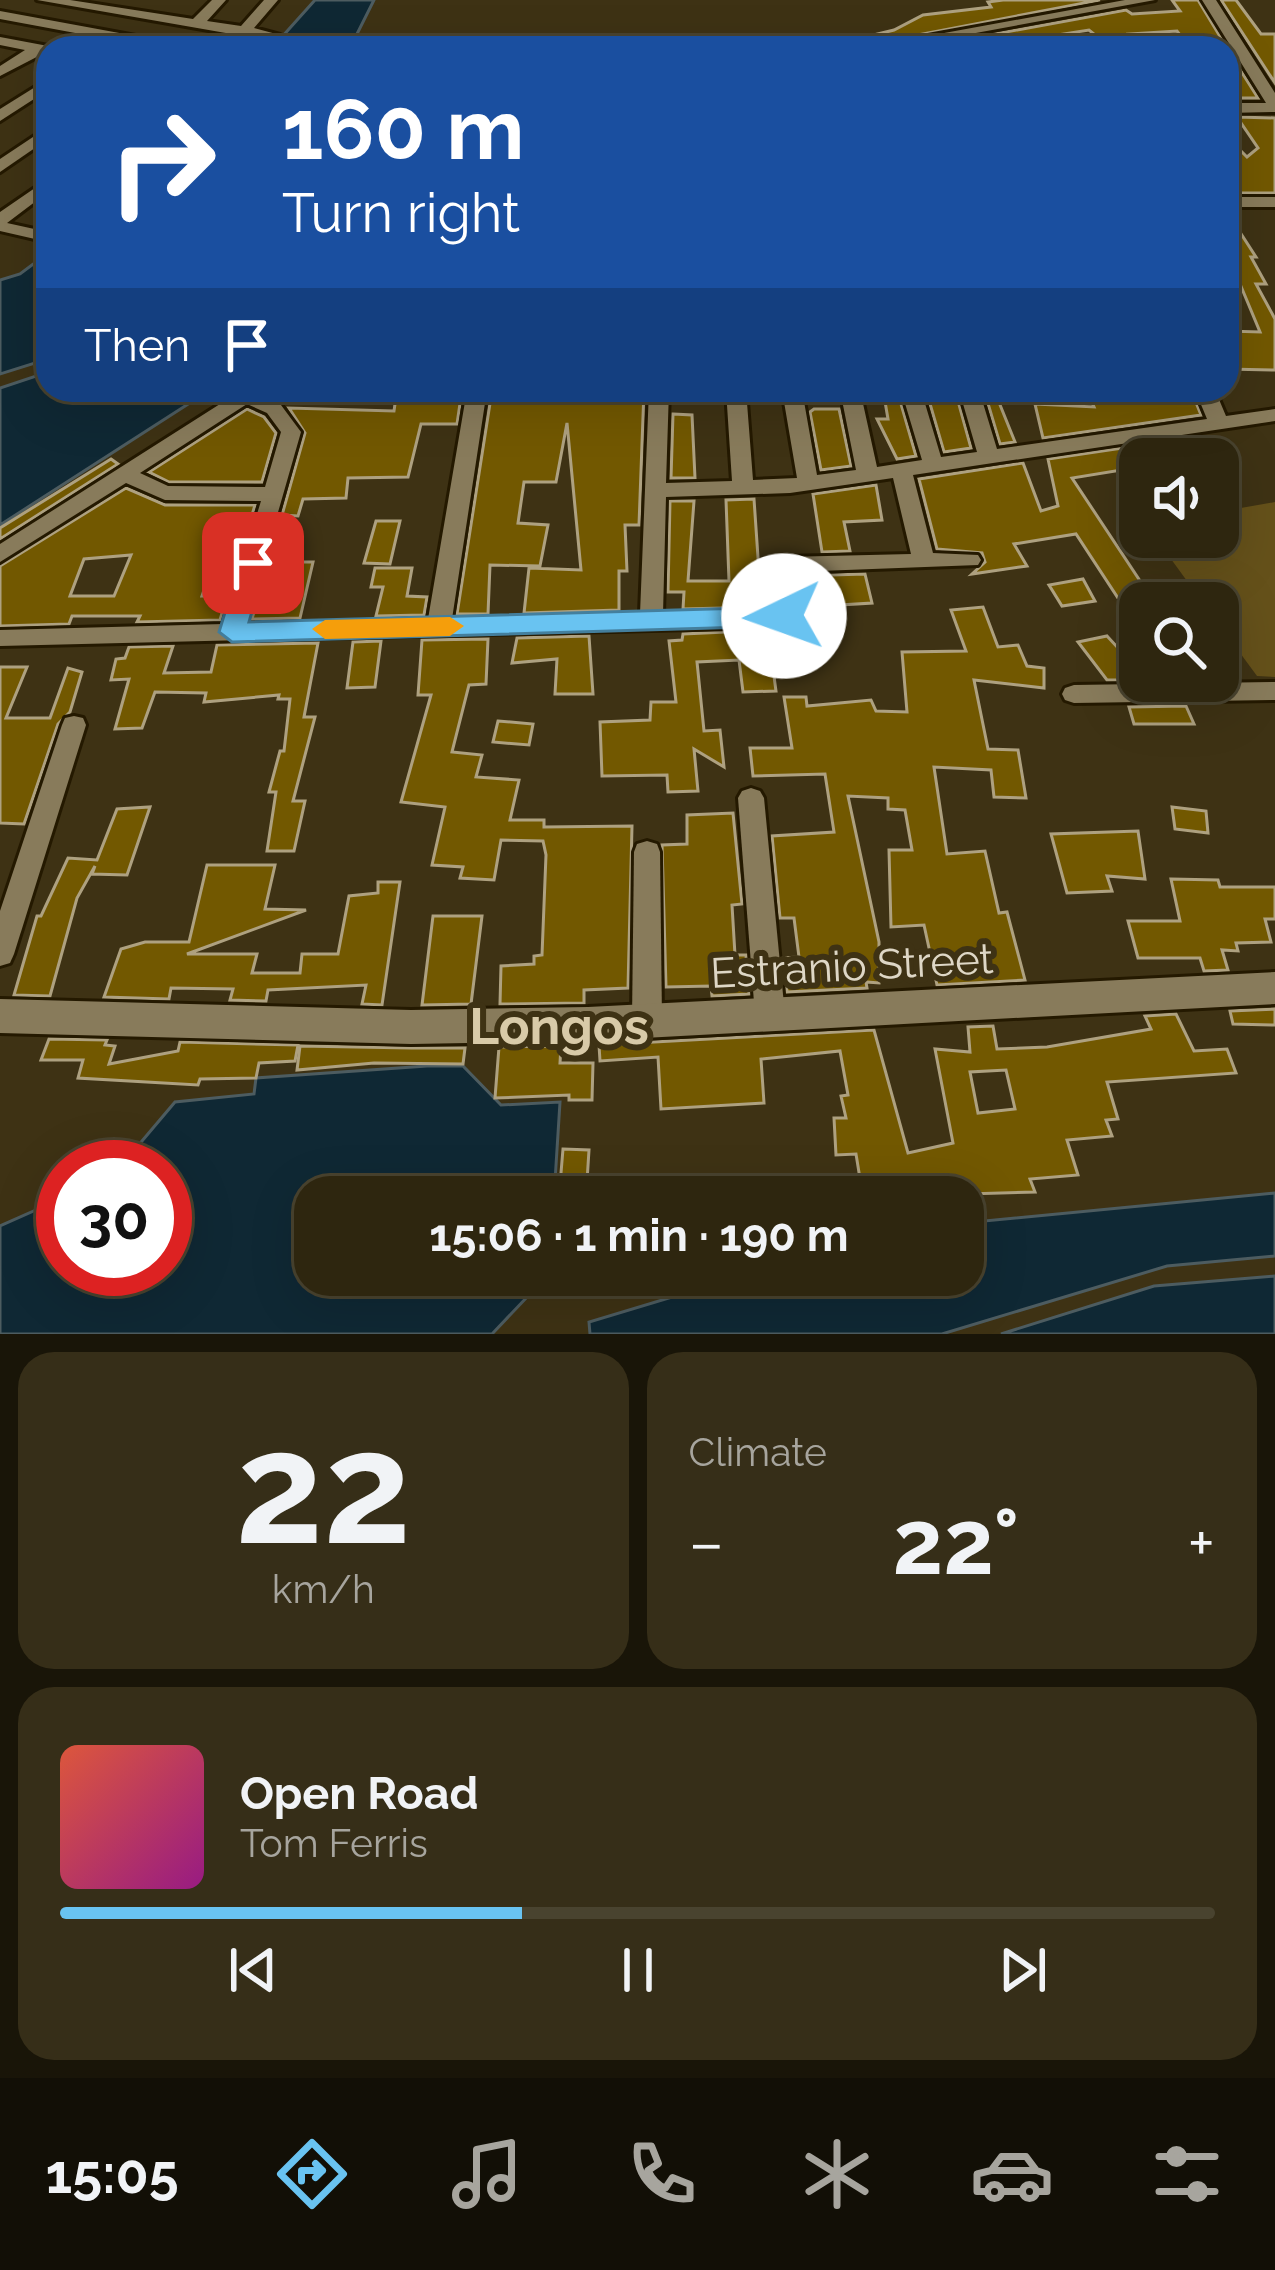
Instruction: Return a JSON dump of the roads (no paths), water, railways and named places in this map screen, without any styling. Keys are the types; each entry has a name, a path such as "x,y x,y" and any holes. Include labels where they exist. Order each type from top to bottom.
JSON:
{"street":[{"path":"44,0 94,4 136,15 273,35"},
{"path":"136,15 152,0"},
{"path":"195,25 219,0"},
{"path":"243,32 272,0"},
{"path":"939,36 1148,0"},
{"path":"1209,0 1231,36"},
{"path":"0,15 114,36"},
{"path":"0,41 36,48"},
{"path":"1239,48 1275,106 1239,108"},
{"path":"0,72 36,52"},
{"path":"0,116 36,91"},
{"path":"0,167 36,141"},
{"path":"0,223 36,197"},
{"path":"1239,203 1274,205"},
{"path":"0,223 36,234"},
{"path":"0,554 236,402"},
{"path":"232,632 291,432 263,402"},
{"path":"439,626 475,402"},
{"path":"651,620 659,402"},
{"path":"737,402 743,487"},
{"path":"794,402 808,484"},
{"path":"853,402 868,476"},
{"path":"915,402 934,466"},
{"path":"973,402 989,458"},
{"path":"1210,402 1219,423"},
{"path":"657,490 808,484 1275,415"},
{"path":"902,472 924,560"},
{"path":"122,473 165,493 274,494"},
{"path":"0,638 779,619 786,611 785,566 970,560"},
{"path":"1074,694 1275,691"},
{"path":"0,954 74,725"},
{"path":"752,798 770,1015"},
{"path":"647,852 647,1020"},
{"name":"Estranio Street","path":"0,1016 411,1027 770,1015 1275,988"}],"water":[{"path":"315,0 374,0 356,36 283,36"},
{"path":"36,262 36,363 0,374 0,280"},
{"path":"36,376 36,402 191,402 0,525 0,388"},
{"path":"463,1066 501,1105 560,1102 555,1176 294,1176 294,1296 528,1296 492,1334 0,1334 0,1226 36,1210 36,1296 192,1296 192,1140 143,1140 175,1102 254,1094 256,1078"},
{"path":"1275,1193 1275,1256 1167,1266 942,1334 590,1334 589,1322 675,1296 984,1296 984,1221"},
{"path":"1275,1276 1275,1334 1001,1334 1154,1286"}],"district":[{"name":"Longos","path":"559,1026"}]}
